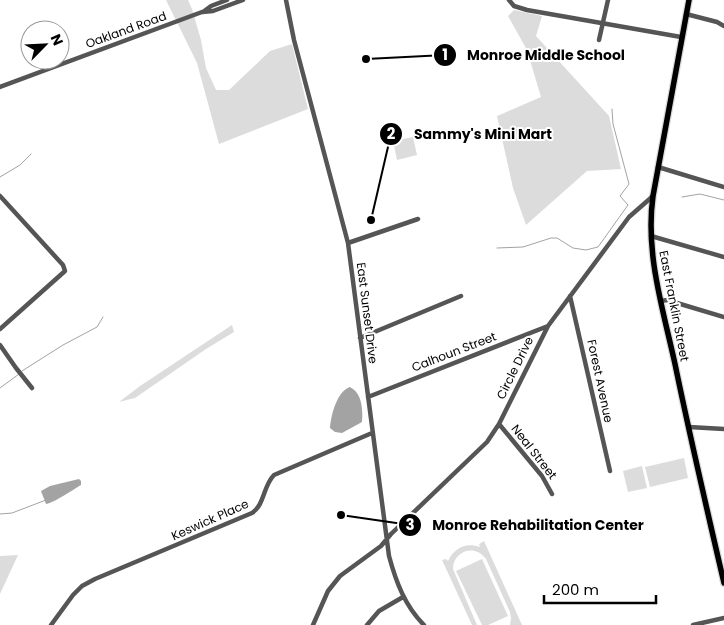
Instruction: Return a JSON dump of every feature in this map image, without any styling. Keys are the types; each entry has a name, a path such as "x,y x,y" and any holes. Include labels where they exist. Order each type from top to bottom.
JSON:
{"main road":[{"name":"East Franklin Street","path":"689,0 653,196 651,210 652,236 656,277 724,583"}],"street":[{"name":"Oakland Road","path":"0,87 202,12 211,6 227,0"},
{"name":"Oakland Road","path":"202,12 213,11 243,0"},
{"name":"East Sunset Drive","path":"286,0 294,40 348,243 386,540 394,575 403,596 424,625"},
{"path":"509,0 514,6 536,12 682,37"},
{"path":"599,40 608,0"},
{"path":"686,14 717,22 724,26"},
{"path":"658,166 724,186"},
{"path":"0,196 63,265 65,272 0,329"},
{"name":"Circle Drive","path":"313,625 328,591 340,576 381,546 488,442 499,424 548,326 630,217 653,196"},
{"path":"348,243 418,219"},
{"path":"652,236 724,257"},
{"path":"360,338 460,296"},
{"name":"Forest Avenue","path":"570,296 610,471"},
{"path":"661,301 666,300 724,317"},
{"name":"Calhoun Street","path":"368,397 548,326"},
{"path":"0,345 32,388"},
{"name":"Neal Street","path":"499,424 542,476 552,494"},
{"path":"689,427 724,429"},
{"name":"Keswick Place","path":"51,625 73,595 88,582 252,513 257,510 266,485 274,475 372,433"},
{"path":"367,625 379,611 403,596"},
{"path":"693,625 724,618"}],"shaded area":[{"path":"166,0 188,0 201,40 206,68 216,90 229,90 270,51 292,44 308,109 219,144 197,63"},
{"path":"514,10 542,16 536,36 609,116 621,169 587,171 526,225 513,188 497,116 541,97 527,50 508,16"},
{"path":"413,137 417,155 397,160 393,141"},
{"path":"232,325 234,332 135,398 119,402 140,386"},
{"path":"350,387 359,397 362,407 362,422 342,433 335,432 330,428 333,410 338,398 345,389"},
{"path":"684,458 688,478 650,487 645,467"},
{"path":"642,466 647,488 628,492 623,471"},
{"path":"79,479 81,485 46,504 41,491 50,486"},
{"path":"484,541 522,625 510,625 510,612 486,559 476,551 471,550 465,551 457,558 453,569 477,625 472,625 442,560 446,559 448,561 461,547 470,545 480,547 479,544"},
{"path":"18,555 0,594 0,556"},
{"path":"482,559 508,616 488,625 482,625 456,571"}],"waterway":[{"path":"497,248 523,247 551,238 557,238 573,248 586,250 598,247 628,205 620,196 629,184 613,124 612,109"},
{"path":"0,177 20,165 31,154"},
{"path":"682,197 700,194 724,200"},
{"path":"22,371 63,345 97,327 103,317"},
{"path":"0,388 19,374"},
{"path":"0,514 12,513 46,500"}],"place":[{"name":"Monroe Middle School","path":"366,59"},
{"name":"Sammy's Mini Mart","path":"371,220"},
{"name":"Monroe Rehabilitation Center","path":"341,515"}]}
